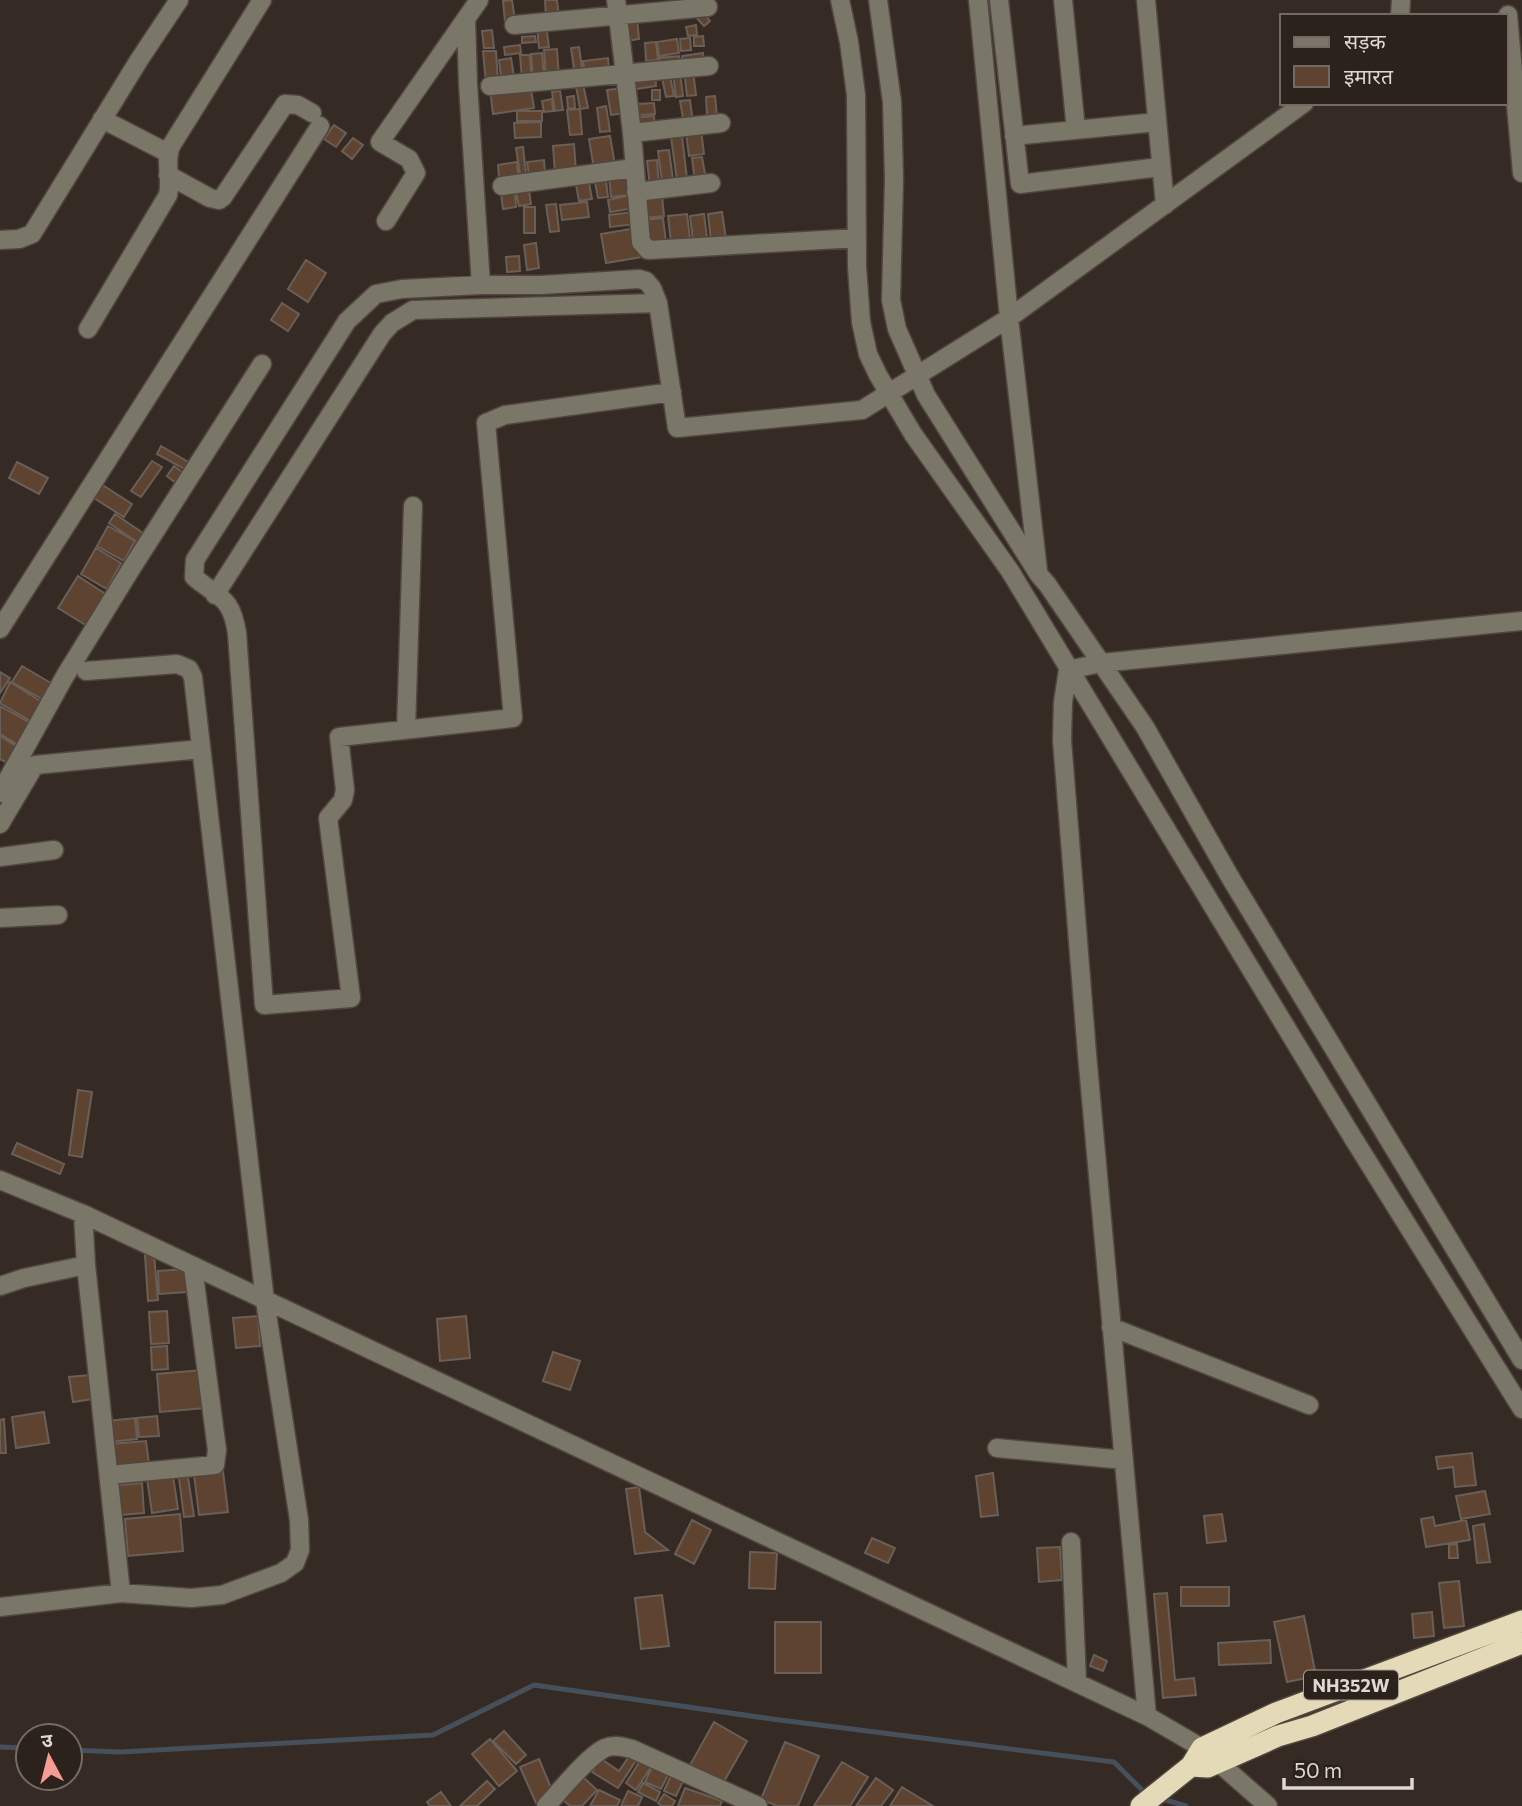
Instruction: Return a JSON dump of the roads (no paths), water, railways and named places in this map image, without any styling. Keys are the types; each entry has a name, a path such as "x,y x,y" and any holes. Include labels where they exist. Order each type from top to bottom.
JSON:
{"highway":[{"name":"NH352W","path":"1141,1806 1189,1764 1276,1713 1522,1621"},
{"name":"NH352W","path":"1189,1764 1208,1767 1278,1737 1522,1643"}],"street":[{"path":"0,240 32,234 179,0"},
{"path":"88,329 164,204 170,188 168,153 262,0"},
{"path":"386,221 416,173 409,159 380,142 479,0"},
{"path":"840,0 856,95 857,238 861,322 868,354 912,435 1010,571 1402,1218 1522,1409"},
{"path":"878,0 892,102 894,179 891,300 897,329 926,395 1039,575 1145,727 1230,877 1522,1360"},
{"path":"978,0 1009,318 1039,575 1028,602"},
{"path":"999,0 1020,184 1160,167"},
{"path":"1063,0 1076,130"},
{"path":"1146,0 1165,205"},
{"path":"514,25 617,8 708,7"},
{"path":"617,8 632,133 641,242 649,250 857,238"},
{"path":"466,20 481,285"},
{"path":"1513,21 1522,173"},
{"path":"490,86 709,66"},
{"path":"0,629 316,120 298,105 285,104 219,200 210,198 168,175"},
{"path":"672,392 505,415 486,423 513,718 339,737 345,790 342,800 328,818 351,998 264,1005 234,613 226,601 194,577 195,560 347,320 376,294 402,289 639,279 646,281 652,288 658,303 672,392 677,428 862,410 1009,318 1301,105"},
{"path":"103,118 168,153"},
{"path":"1014,136 1157,122"},
{"path":"632,133 721,124"},
{"path":"502,186 634,168"},
{"path":"636,192 711,183"},
{"path":"215,595 382,334 392,323 413,310 658,303"},
{"path":"0,793 65,676 262,363"},
{"path":"406,730 412,506"},
{"path":"1068,670 1101,663 1522,621"},
{"path":"0,1607 121,1593 205,1598 222,1595 281,1573 295,1563 300,1550 299,1520 265,1301 196,689 188,669 177,664 86,671"},
{"path":"1068,670 1063,702 1062,740 1111,1327 1147,1716"},
{"path":"0,824 35,765 201,749"},
{"path":"0,857 54,850"},
{"path":"0,918 58,915"},
{"path":"0,1180 83,1214 1147,1716 1189,1764"},
{"path":"83,1214 86,1265 121,1593"},
{"path":"0,1286 86,1265"},
{"path":"109,1475 215,1465 217,1450 193,1267"},
{"path":"1111,1327 1309,1405"},
{"path":"997,1448 1124,1460"},
{"path":"1071,1542 1077,1682"},
{"path":"550,1805 596,1754 617,1746 632,1749 758,1806"},
{"path":"1220,1762 1268,1806"}],"waterway":[{"path":"84,1751 120,1752 433,1735 534,1685 772,1719 1114,1762 1146,1794"},
{"path":"0,1747 14,1748"},
{"path":"1159,1798 1186,1806"}]}
